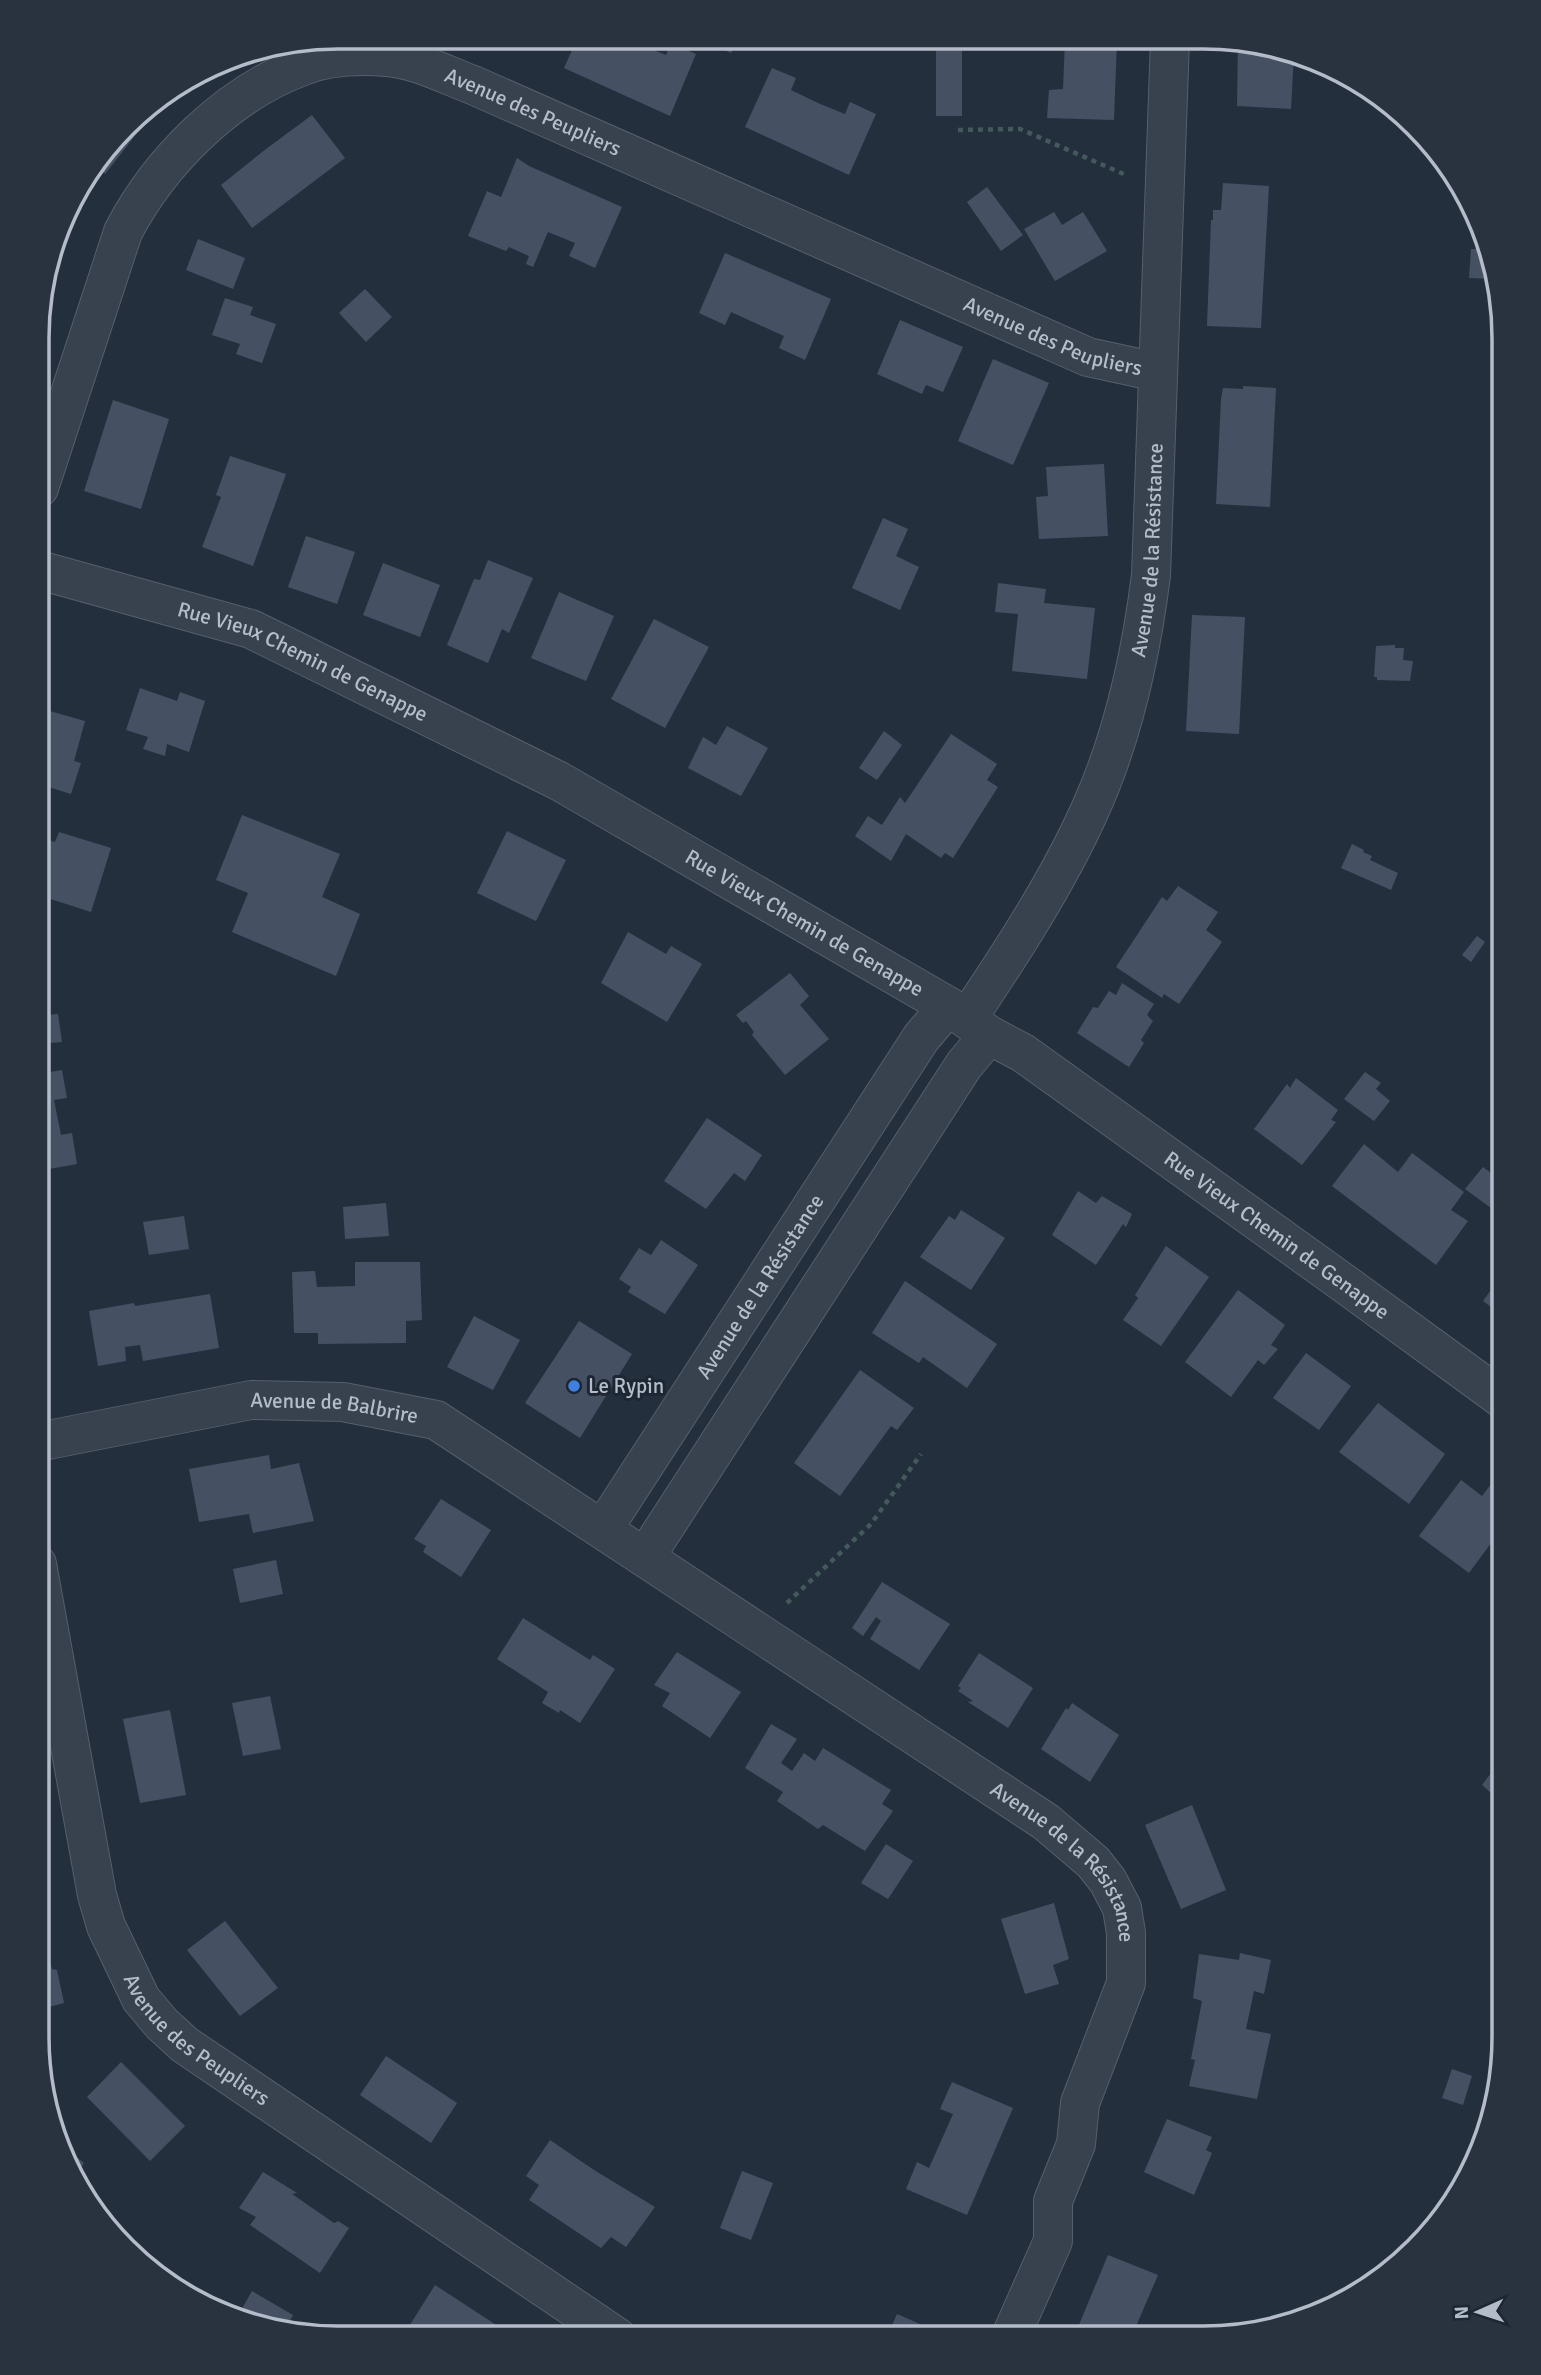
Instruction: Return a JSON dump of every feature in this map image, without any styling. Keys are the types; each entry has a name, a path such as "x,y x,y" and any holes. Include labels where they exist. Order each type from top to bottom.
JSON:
{"street":[{"name":"Avenue de la Résistance","path":"646,1556 964,1065 968,1020 1072,847 1090,810 1117,738 1144,627 1149,588 1170,49"},
{"name":"Avenue des Peupliers","path":"49,458 123,232 138,203 156,178 213,120 274,79 304,65 334,59 390,57 416,63 1088,357 1157,372"},
{"name":"Rue Vieux Chemin de Genappe","path":"49,573 251,629 559,781 1034,1061 1492,1391"},
{"name":"Avenue de la Résistance","path":"968,1020 921,1038 603,1529 1046,1822 1093,1862 1108,1881 1122,1908 1126,1933 1126,1983 1080,2103 1076,2144 1053,2201 1053,2241 1015,2326"},
{"path":"778,1257 819,1287"},
{"name":"Avenue de Balbrire","path":"49,1440 251,1400 343,1402 436,1420 603,1529"},
{"name":"Avenue des Peupliers","path":"49,1630 97,1895 106,1926 141,1999 162,2024 185,2045 601,2326"}],"path":[{"path":"958,130 1020,129 1164,192"},
{"path":"762,1636 784,1606 872,1524 921,1454"}],"building":[{"path":"573,49 651,49 666,55 668,49 685,49 696,54 670,116 564,68"},
{"path":"936,49 962,49 962,116 936,116"},
{"path":"1065,49 1117,49 1114,120 1047,118 1049,90 1063,89"},
{"path":"1238,51 1293,63 1291,109 1237,106"},
{"path":"772,68 796,78 791,90 818,103 845,114 850,102 876,114 849,175 745,127"},
{"path":"312,115 345,158 252,228 221,185"},
{"path":"145,123 105,174 102,171 109,162"},
{"path":"517,158 529,166 622,207 595,268 569,256 575,243 548,232 533,267 526,264 529,256 509,247 506,251 468,236 487,191 501,197"},
{"path":"1223,183 1269,186 1261,328 1207,326 1211,220 1213,210 1221,210"},
{"path":"987,187 1023,235 1001,251 967,202"},
{"path":"1054,212 1062,225 1083,212 1107,251 1055,281 1024,229"},
{"path":"198,239 245,258 233,289 186,270"},
{"path":"1471,249 1478,249 1485,279 1469,278"},
{"path":"725,253 831,299 805,360 779,348 784,336 731,312 725,325 699,313"},
{"path":"365,289 392,317 366,342 339,313"},
{"path":"225,298 253,307 250,315 276,324 262,363 236,354 240,344 212,335"},
{"path":"900,320 963,347 943,392 926,385 922,394 877,374"},
{"path":"993,359 1049,383 1013,465 958,441"},
{"path":"1243,386 1276,388 1270,507 1216,504 1223,388 1243,389"},
{"path":"113,400 169,419 141,509 84,491"},
{"path":"230,456 286,474 253,566 202,547 221,497 216,495"},
{"path":"1104,464 1108,536 1039,539 1036,497 1048,496 1046,467"},
{"path":"883,518 908,529 896,556 919,567 900,610 852,588"},
{"path":"306,536 355,552 337,604 288,587"},
{"path":"488,560 533,578 509,633 502,629 488,663 447,645 474,579 480,580"},
{"path":"383,563 440,585 420,637 363,615"},
{"path":"998,583 1046,589 1044,603 1095,608 1087,679 1012,671 1018,614 995,612"},
{"path":"559,592 614,616 586,681 531,658"},
{"path":"1192,615 1245,617 1239,734 1186,731"},
{"path":"654,619 709,647 665,728 611,699"},
{"path":"1395,645 1395,648 1404,648 1403,660 1413,661 1410,681 1377,680 1377,677 1374,677 1376,646"},
{"path":"140,688 177,701 180,692 205,701 189,752 167,744 165,756 143,749 148,737 126,730"},
{"path":"49,711 85,721 74,761 81,763 71,794 49,787"},
{"path":"727,726 768,748 741,796 688,768 703,737 716,745"},
{"path":"884,731 902,745 877,780 859,768"},
{"path":"951,734 997,764 987,780 998,787 953,858 945,853 941,858 906,834 891,861 855,836 868,816 882,825 900,797 905,803"},
{"path":"242,815 340,854 322,897 360,914 336,976 232,932 248,893 216,880"},
{"path":"507,831 566,860 536,921 477,893"},
{"path":"59,832 111,848 91,912 49,899 49,840 55,842"},
{"path":"1352,844 1372,856 1370,860 1398,873 1391,890 1341,868"},
{"path":"1178,886 1218,912 1206,930 1222,942 1179,1004 1164,994 1162,998 1116,967 1162,897 1167,901"},
{"path":"628,932 666,954 671,946 702,964 667,1022 601,983"},
{"path":"1477,936 1485,942 1471,962 1462,955"},
{"path":"790,973 809,996 800,1005 829,1039 785,1075 752,1035 754,1032 746,1021 743,1023 736,1015"},
{"path":"1122,983 1154,1004 1147,1015 1153,1021 1141,1040 1144,1043 1129,1067 1077,1033 1093,1007 1098,1008 1109,991 1116,995"},
{"path":"58,1014 62,1042 49,1043 49,1015"},
{"path":"62,1070 67,1098 54,1100 61,1135 72,1133 77,1164 49,1169 49,1072"},
{"path":"1365,1072 1381,1083 1376,1089 1390,1101 1374,1121 1344,1099"},
{"path":"1296,1078 1338,1110 1331,1120 1336,1122 1302,1165 1254,1129 1287,1084 1290,1088"},
{"path":"707,1118 762,1155 745,1181 734,1173 706,1209 664,1181"},
{"path":"1364,1144 1398,1172 1412,1153 1464,1192 1451,1210 1468,1221 1436,1265 1332,1186"},
{"path":"1483,1167 1492,1174 1492,1209 1465,1189"},
{"path":"1078,1191 1096,1203 1102,1196 1132,1214 1126,1227 1123,1224 1096,1265 1052,1235"},
{"path":"386,1203 389,1236 345,1239 343,1207"},
{"path":"961,1210 1005,1238 971,1290 920,1257 949,1216 955,1220"},
{"path":"184,1216 189,1249 149,1255 143,1222"},
{"path":"661,1240 698,1265 665,1314 628,1292 631,1287 619,1279 639,1248 651,1255"},
{"path":"1166,1246 1209,1277 1161,1346 1123,1320 1138,1298 1135,1295"},
{"path":"355,1262 420,1262 422,1320 406,1321 406,1343 318,1344 318,1333 294,1333 292,1272 315,1271 317,1287 355,1286"},
{"path":"905,1281 997,1344 967,1388 923,1357 919,1363 872,1333"},
{"path":"1492,1289 1492,1308 1483,1301"},
{"path":"1238,1290 1285,1325 1271,1345 1278,1349 1264,1365 1258,1360 1231,1397 1185,1362"},
{"path":"210,1294 219,1348 143,1361 140,1345 125,1347 126,1361 98,1366 89,1311"},
{"path":"474,1316 520,1340 493,1390 447,1367"},
{"name":"Le Rypin","path":"579,1321 632,1354 580,1438 525,1403"},
{"path":"1306,1353 1351,1386 1319,1430 1273,1398"},
{"path":"860,1370 914,1408 897,1430 891,1426 840,1496 794,1463"},
{"path":"1378,1403 1445,1454 1409,1504 1339,1452"},
{"path":"269,1455 271,1469 299,1463 314,1521 253,1533 249,1514 199,1522 189,1469"},
{"path":"1461,1480 1482,1496 1492,1483 1492,1542 1469,1573 1419,1536"},
{"path":"441,1499 491,1530 461,1577 423,1552 426,1546 414,1539"},
{"path":"276,1560 283,1594 240,1603 233,1569"},
{"path":"882,1582 950,1624 919,1670 870,1639 881,1621 876,1617 863,1636 852,1628"},
{"path":"523,1618 590,1660 593,1655 615,1669 580,1723 560,1710 559,1713 542,1703 548,1692 497,1659"},
{"path":"677,1652 741,1692 710,1738 662,1706 670,1693 654,1685"},
{"path":"979,1653 1033,1688 1008,1728 968,1702 973,1701 958,1691 961,1688 958,1686"},
{"path":"270,1696 281,1749 243,1756 232,1703"},
{"path":"1072,1703 1119,1735 1090,1782 1041,1749 1066,1708 1068,1710"},
{"path":"170,1710 186,1795 140,1803 123,1719"},
{"path":"771,1724 797,1739 781,1763 792,1771 804,1753 815,1761 823,1748 891,1790 882,1804 893,1811 865,1851 823,1825 818,1829 777,1801 783,1792 745,1768"},
{"path":"1492,1772 1492,1792 1482,1785"},
{"path":"1192,1805 1226,1890 1181,1909 1145,1825"},
{"path":"886,1844 913,1861 888,1899 861,1883"},
{"path":"1054,1903 1069,1959 1053,1965 1059,1984 1025,1994 1001,1919"},
{"path":"225,1921 278,1988 240,2016 187,1950"},
{"path":"1240,1953 1271,1960 1264,1994 1254,1991 1246,2029 1271,2034 1257,2099 1189,2086 1195,2060 1191,2059 1202,2001 1193,1998 1199,1954 1239,1960"},
{"path":"49,1956 52,1969 57,1970 64,2003 49,2007"},
{"path":"386,2056 457,2103 431,2143 360,2095"},
{"path":"121,2062 185,2126 150,2161 87,2097"},
{"path":"1452,2069 1472,2076 1463,2105 1442,2098"},
{"path":"952,2082 1013,2108 967,2215 906,2189 917,2162 929,2168 953,2114 940,2109"},
{"path":"1167,2119 1212,2137 1206,2150 1212,2153 1194,2195 1144,2172"},
{"path":"550,2140 655,2207 626,2247 611,2237 601,2248 529,2200 539,2185 526,2176"},
{"path":"75,2156 84,2163 81,2168"},
{"path":"742,2171 773,2183 751,2240 720,2228"},
{"path":"263,2172 297,2193 292,2194 334,2223 338,2221 349,2228 320,2273 250,2225 256,2217 239,2208"},
{"path":"1108,2255 1158,2275 1136,2326 1078,2326"},
{"path":"435,2285 498,2326 409,2326"},
{"path":"252,2291 293,2315 289,2322 241,2310"},
{"path":"897,2314 924,2326 892,2326"}],"place":[{"name":"Le Rypin","path":"574,1386"}]}
